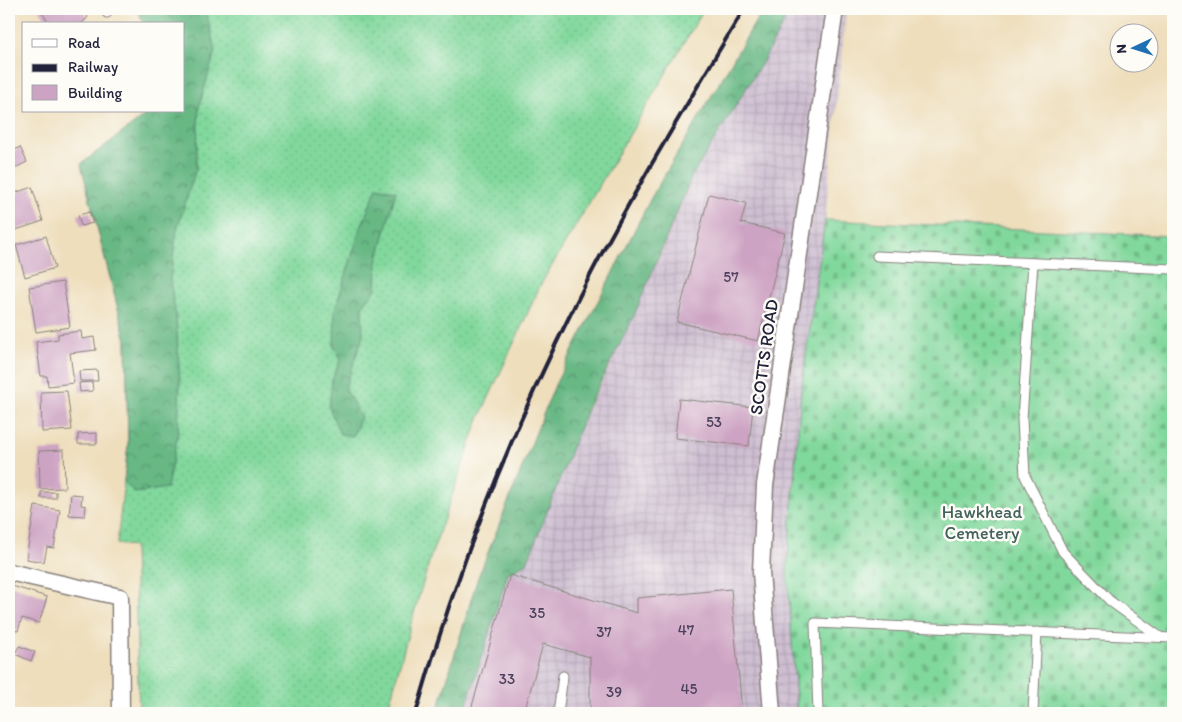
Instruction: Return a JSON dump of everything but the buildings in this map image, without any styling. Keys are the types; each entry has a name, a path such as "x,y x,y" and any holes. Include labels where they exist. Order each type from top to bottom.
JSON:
{"street":[{"name":"SCOTTS ROAD","path":"772,713 761,572 765,485 835,9"},
{"path":"9,572 120,597 121,713"}],"lane":[{"path":"877,256 1173,269"},
{"path":"1033,263 1022,419 1025,476 1063,552 1110,601 1161,638"},
{"path":"818,713 815,622 1173,638"},
{"path":"1033,713 1036,632"},
{"path":"558,713 564,676"}],"shaded area":[{"path":"791,9 846,9 825,220 801,391 787,571 797,713 464,713 508,572 633,318 692,176 762,63"}],"green space":[{"path":"138,9 206,9 215,51 199,107 196,169 177,229 170,280 176,317 180,382 178,433 167,488 135,493 124,481 128,445 126,340 81,164 144,116 146,112 185,112 185,22 142,22"},
{"path":"153,9 704,9 541,284 478,421 431,556 387,713 139,713 134,546 117,544 128,445 126,340 81,164 158,132 185,112 185,22 180,22"},
{"path":"763,9 791,9 762,63 692,176 633,318 588,407 527,563 508,573 464,713 437,713 477,580 555,385 651,198"},
{"path":"377,187 396,191 377,262 376,289 362,307 363,336 345,388 361,417 353,436 340,434 329,407 332,380 341,358 334,347 335,310 360,230"},
{"name":"Hawkhead Cemetery","path":"825,220 1173,236 1173,713 797,713 787,571 801,391"}],"railway":[{"path":"416,713 466,556 506,454 551,354 575,305 636,192 744,9"}]}
